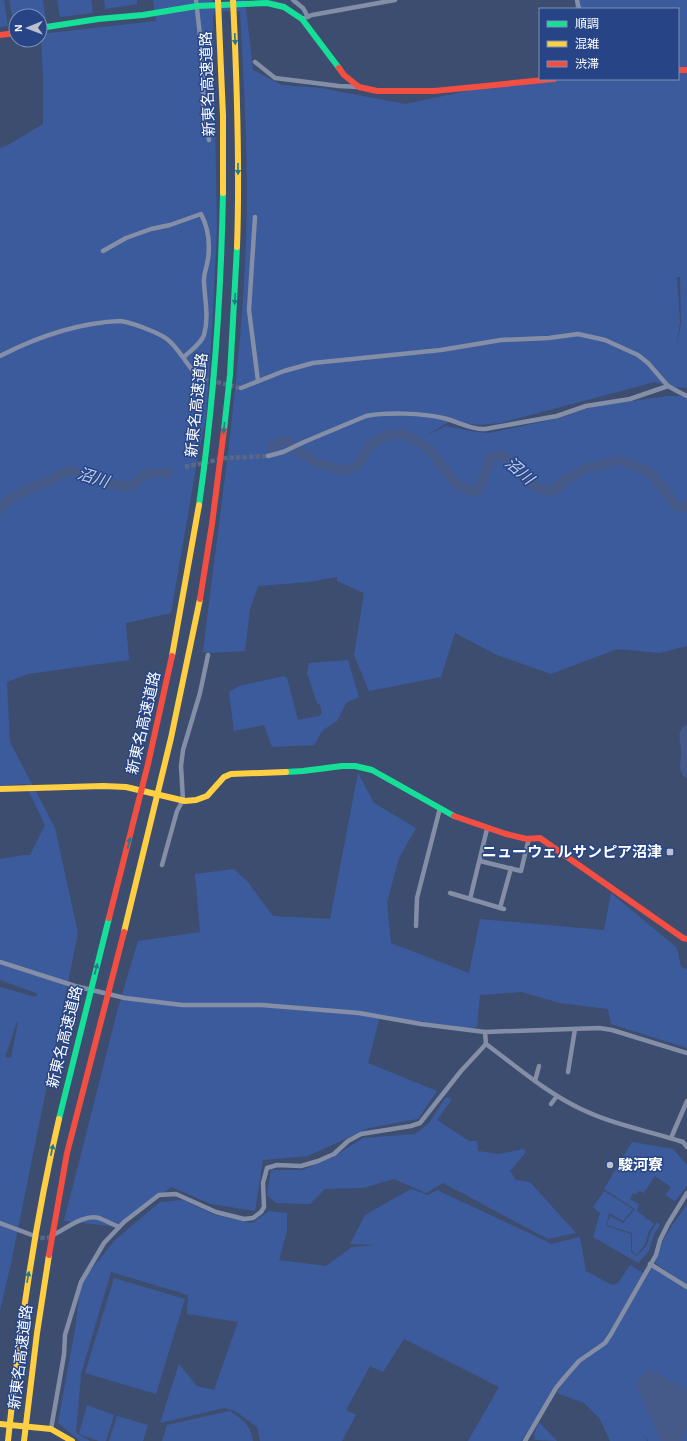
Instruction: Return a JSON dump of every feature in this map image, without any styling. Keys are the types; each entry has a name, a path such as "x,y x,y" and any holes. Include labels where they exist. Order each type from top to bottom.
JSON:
{"main road":[{"name":"新東名高速道路","path":"8,1441 14,1375 26,1293 50,1159 67,1080 140,800 157,728 180,612 198,505 215,368 222,256 223,120 218,0"},
{"name":"新東名高速道路","path":"24,1441 42,1295 66,1161 169,748 199,603 213,518 224,433 236,278 238,138 237,70 233,0"},
{"path":"48,27 98,19 143,15 198,4 267,3 284,7 305,18 344,75 359,87 377,91 434,91 486,84 540,80"},
{"path":"0,789 103,786 126,787 180,799 196,800 207,796 224,776 231,774 303,771 342,766 355,766 372,770 456,818 488,828 529,838 540,838 546,841 683,938 687,939"},
{"path":"0,1424 51,1429 72,1441"}],"street":[{"path":"293,0 303,8 305,18 312,15 395,0"},
{"path":"198,4 203,62 203,103 210,140"},
{"path":"254,62 275,78 359,87"},
{"path":"103,251 126,238 150,228 170,225 201,214 206,223 209,245 204,282 206,310 204,335 201,341 184,358"},
{"path":"255,217 249,310 258,381"},
{"path":"0,356 26,343 71,328 120,321 152,330 164,337 184,358 191,369 204,379"},
{"path":"241,388 284,371 313,363 441,350 501,340 549,338 578,334 605,340 638,355 648,363 668,386 687,396"},
{"path":"268,456 283,452 366,416 374,414 415,414 442,418 476,430 557,416 586,406 630,399 668,386"},
{"path":"162,865 180,799 183,750 200,693 208,655"},
{"path":"416,926 417,898 440,808"},
{"path":"470,899 488,828"},
{"path":"480,861 521,871 529,838"},
{"path":"450,893 502,909 511,868"},
{"path":"0,962 75,986 125,998 182,1005 262,1005 359,1013 421,1024 485,1032 599,1028 612,1030 687,1053"},
{"path":"568,1072 575,1029"},
{"path":"51,1429 64,1355 65,1335 81,1282 104,1243 119,1227 159,1195 176,1194 216,1212 244,1218 253,1218 261,1212 264,1207 263,1183 267,1168 277,1165 301,1166 318,1161 334,1154 348,1141 360,1134 411,1126 420,1123 461,1071 486,1044 485,1032"},
{"path":"486,1044 544,1088 581,1109 622,1125 672,1138 683,1142 687,1147"},
{"path":"535,1081 538,1066"},
{"path":"551,1104 557,1096"},
{"path":"672,1138 687,1101"},
{"path":"525,1441 556,1388 579,1361 605,1343 611,1334 656,1255 660,1240 668,1224 687,1193"},
{"path":"54,1234 89,1217 98,1218 119,1227"},
{"path":"0,1223 32,1235"},
{"path":"650,1264 687,1287"}],"shaded area":[{"path":"0,0 4,0 8,26 0,27"},
{"path":"9,0 43,0 44,8 11,8"},
{"path":"57,0 91,0 93,13 60,17"},
{"path":"104,0 137,0 137,4 105,9"},
{"path":"153,0 212,0 213,5 236,0 245,0 253,70 282,85 321,88 405,104 505,83 539,79 679,80 679,8 575,8 575,0 687,0 687,388 671,387 655,382 500,423 478,425 450,421 427,435 446,426 489,433 559,418 591,407 667,396 687,396 687,646 660,653 617,649 551,674 497,655 455,633 441,677 369,691 354,655 364,593 337,581 337,577 309,582 258,586 250,609 245,651 212,653 203,652 229,447 243,293 247,212 246,126 240,11 215,11 213,17 217,227 206,418 171,613 126,623 129,660 28,674 7,682 10,742 55,828 78,933 0,1311 0,987 35,997 38,994 0,980 0,859 30,855 45,825 25,784 0,786 0,148 8,145 43,124 42,48 48,48 48,33 156,21","holes":["677,277 680,277 681,323 677,347 680,321","17,1022 18,1022 11,1058 5,1057"]},
{"path":"348,660 359,697 346,703 337,721 323,730 314,745 272,747 264,725 234,731 229,692 239,686 284,676 287,678 298,720 319,716 322,713 320,705 317,703 307,673 309,663"},
{"path":"687,725 687,778 683,776 680,768 680,732 683,727"},
{"path":"358,773 374,803 416,828 399,858 387,902 391,943 469,973 480,919 604,930 611,893 677,948 681,967 687,969 687,1048 611,1024 608,1009 560,1003 521,992 480,995 477,1027 470,1028 380,1016 368,1063 437,1091 418,1119 369,1128 308,1156 263,1160 255,1211 211,1204 171,1187 119,1227 64,1221 118,1008 138,941 200,932 195,874 234,869 248,882 273,916 330,919"},
{"path":"446,1097 452,1099 437,1120 469,1141 477,1141 478,1151 499,1154 524,1149 526,1152 510,1171 516,1180 530,1182 576,1233 548,1239 443,1183 426,1193 394,1179 363,1188 325,1189 310,1204 276,1203 267,1195 271,1170 302,1170 333,1157 363,1138 415,1134 429,1123"},
{"path":"632,1142 673,1149 687,1165 687,1186 675,1201 665,1195 671,1187 655,1176 644,1193 639,1191 636,1194 633,1193 630,1199 639,1204 637,1211 654,1224 649,1231 645,1244 637,1255 632,1251 632,1233 607,1225 610,1216 623,1223 635,1209 604,1189"},
{"path":"411,1189 428,1195 437,1190 551,1244 580,1237 586,1271 612,1285 618,1283 630,1265 643,1273 607,1340 566,1374 521,1441 468,1441 499,1387 404,1339 383,1372 370,1366 346,1410 356,1415 342,1441 260,1441 257,1427 235,1411 224,1408 160,1423 179,1364 197,1386 214,1390 238,1322 187,1314 188,1295 111,1272 81,1374 76,1433 90,1441 80,1441 58,1423 75,1329 81,1282 115,1240 160,1202 183,1200 215,1215 252,1223 269,1211 287,1213 287,1231 279,1260 326,1266 352,1247 377,1245 350,1244 365,1215"},
{"path":"604,1191 633,1209 623,1221 609,1213 606,1226 631,1234 631,1252 637,1256 647,1245 651,1232 657,1222 660,1225 654,1234 649,1251 638,1263 593,1237 600,1213 593,1207"},
{"path":"687,1205 687,1285 655,1263 663,1240"},
{"path":"653,1263 687,1287 687,1441 648,1441 643,1433 647,1441 610,1441 600,1419 584,1403 557,1393 568,1373 605,1344 644,1280 648,1282 643,1278"},
{"path":"114,1278 185,1299 156,1394 85,1373"},
{"path":"647,1371 653,1371 687,1390 687,1431 681,1441 661,1441 638,1389 638,1380"},
{"path":"87,1405 114,1415 106,1441 99,1441 79,1434"},
{"path":"230,1411 246,1423 252,1435 253,1441 162,1441 167,1425"},
{"path":"117,1416 148,1425 143,1441 109,1441"},
{"path":"539,1422 557,1441 535,1440 534,1434"}],"waterway":[{"name":"沼川","path":"272,447 281,441 286,441 317,463 346,470 358,465 371,444 376,441 385,436 406,435 430,450 456,484 468,490 477,491 481,485 491,457 502,455 526,480 537,488 543,490 555,490 565,480 585,469 619,460 646,470 659,483 676,506 684,507 687,505"},
{"name":"沼川","path":"0,509 7,501 33,487 51,480 64,472 71,471 94,478 106,484 126,486 133,485 146,473 169,473"}],"tunnel":[{"path":"204,379 241,388"},
{"path":"185,467 226,458 268,456"},
{"path":"34,1236 43,1238 52,1236"}],"traffic: fast":[{"path":"48,27 98,19 143,15 197,6 267,3 284,7 302,19 339,68"},
{"path":"199,505 213,388 221,271 223,193"},
{"path":"224,430 230,375 237,247"},
{"path":"286,772 342,766 355,766 372,770 454,816"},
{"path":"59,1119 109,918"}],"traffic: slow":[{"path":"218,0 223,116 223,193"},
{"path":"233,0 238,123 237,247"},
{"path":"172,656 199,505"},
{"path":"124,932 171,738 200,599"},
{"path":"0,789 103,786 126,787 185,801 196,800 207,796 224,777 231,774 286,772"},
{"path":"8,1441 28,1279 42,1199 59,1119"},
{"path":"24,1441 37,1333 49,1255"},
{"path":"0,1424 51,1429 72,1441"}],"traffic: jam":[{"path":"0,35 8,34"},
{"path":"339,68 344,75 359,87 377,91 434,91 544,80"},
{"path":"679,70 687,70"},
{"path":"200,599 212,524 224,430"},
{"path":"109,918 148,764 172,656"},
{"path":"454,816 506,834 527,839 540,838 683,938 687,939"},
{"path":"49,1255 67,1153 124,932"}],"place":[{"name":"ニューウェルサンピア沼津","path":"670,852"},
{"name":"駿河寮","path":"610,1165"}]}
